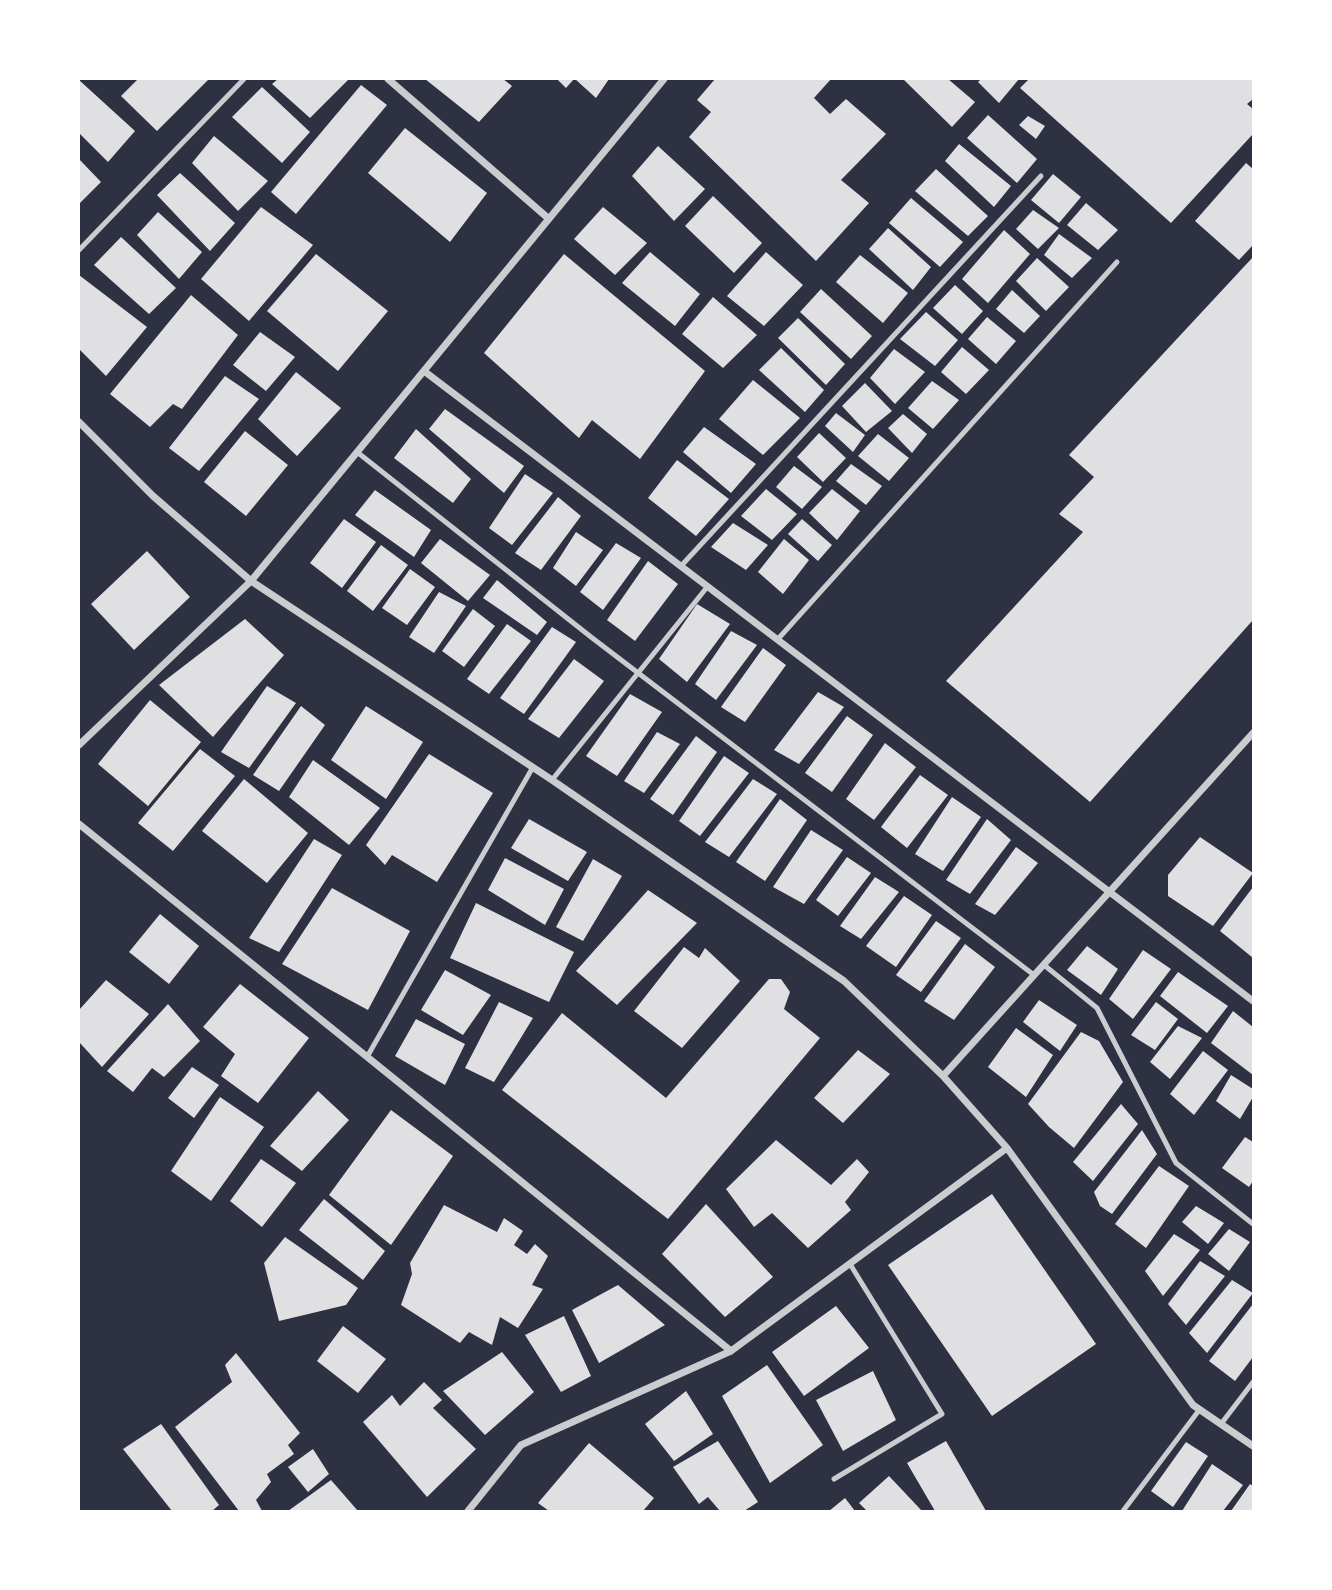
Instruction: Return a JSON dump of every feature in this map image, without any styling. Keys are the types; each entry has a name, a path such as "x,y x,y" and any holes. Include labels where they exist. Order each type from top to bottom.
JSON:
{"street":[{"path":"388,79 549,219"},
{"path":"79,745 251,581 664,79"},
{"path":"424,371 1253,1001"},
{"path":"79,422 153,496 251,581 533,767 844,981 943,1076 1007,1148 1192,1405 1253,1446"},
{"path":"943,1076 1253,733"},
{"path":"79,824 731,1351"},
{"path":"468,1511 521,1445 731,1351 1007,1148"}],"lane":[{"path":"79,250 244,79"},
{"path":"681,566 1041,176"},
{"path":"778,639 1117,262"},
{"path":"356,452 1034,975"},
{"path":"552,780 708,586"},
{"path":"367,1057 533,767"},
{"path":"1044,965 1097,1008 1176,1163 1253,1224"},
{"path":"834,1479 942,1414 850,1264"},
{"path":"1221,1424 1253,1382"},
{"path":"1124,1511 1200,1409"}],"building":[{"path":"138,79 209,79 157,131 121,96"},
{"path":"278,79 349,79 310,118 272,84"},
{"path":"425,79 503,79 512,86 479,122"},
{"path":"557,79 574,79 566,88"},
{"path":"575,79 609,79 596,98"},
{"path":"715,79 831,79 814,98 830,114 846,99 886,134 841,180 869,203 816,261 689,137 711,112 697,100"},
{"path":"903,79 948,79 975,102 952,127"},
{"path":"981,79 1019,79 999,103 978,82"},
{"path":"1029,79 1253,79 1253,99 1247,104 1253,109 1253,134 1171,223 1020,88"},
{"path":"79,80 135,131 108,162 79,133"},
{"path":"361,85 387,105 296,214 271,192"},
{"path":"262,87 310,132 282,163 232,117"},
{"path":"988,115 1037,159 1017,183 967,138"},
{"path":"1028,116 1045,126 1036,139 1019,125"},
{"path":"405,128 487,193 450,242 368,173"},
{"path":"214,136 268,181 238,211 192,163"},
{"path":"959,144 1011,186 994,207 945,161"},
{"path":"658,146 705,189 674,221 632,176"},
{"path":"79,159 101,182 79,204"},
{"path":"1246,163 1253,169 1253,245 1239,260 1195,221"},
{"path":"936,169 988,216 968,236 915,191"},
{"path":"180,173 235,223 210,251 157,195"},
{"path":"1053,174 1081,197 1059,223 1031,200"},
{"path":"713,196 762,243 734,273 685,226"},
{"path":"911,198 963,242 940,267 889,223"},
{"path":"1086,203 1118,230 1098,250 1067,225"},
{"path":"261,207 313,245 249,321 201,279"},
{"path":"603,207 647,243 615,275 574,239"},
{"path":"1033,210 1059,228 1038,249 1016,229"},
{"path":"158,212 202,252 179,279 137,235"},
{"path":"888,228 931,267 913,290 869,249"},
{"path":"1004,230 1030,254 988,303 962,279"},
{"path":"1059,234 1092,258 1072,278 1044,255"},
{"path":"121,237 176,288 149,314 94,265"},
{"path":"650,252 700,294 675,326 622,283"},
{"path":"766,252 803,285 764,326 727,296"},
{"path":"316,254 388,311 338,371 267,311"},
{"path":"564,254 705,371 640,459 592,420 579,438 484,353"},
{"path":"860,255 908,293 883,323 836,282"},
{"path":"1253,257 1253,620 1090,802 946,681 1083,532 1059,514 1094,477 1069,455"},
{"path":"1037,258 1069,287 1046,311 1016,281"},
{"path":"79,275 147,327 106,376 79,349"},
{"path":"955,285 983,311 962,334 933,308"},
{"path":"821,289 872,336 851,359 800,312"},
{"path":"1012,290 1040,316 1024,333 996,309"},
{"path":"191,295 238,335 182,409 173,404 150,427 110,394"},
{"path":"713,297 757,335 723,368 682,334"},
{"path":"926,312 958,340 935,366 900,339"},
{"path":"987,317 1016,341 996,364 968,339"},
{"path":"798,318 845,364 826,385 778,338"},
{"path":"260,332 295,357 266,391 233,365"},
{"path":"962,347 989,370 966,394 941,372"},
{"path":"781,348 824,390 805,412 759,370"},
{"path":"894,349 925,372 895,404 870,378"},
{"path":"296,372 341,408 297,456 258,419"},
{"path":"225,376 259,399 199,471 169,448"},
{"path":"753,380 800,418 763,455 719,419"},
{"path":"932,381 959,400 933,429 908,408"},
{"path":"865,383 892,411 866,432 842,406"},
{"path":"445,409 524,466 504,493 429,429"},
{"path":"836,413 865,435 853,452 825,426"},
{"path":"903,414 927,434 912,453 888,428"},
{"path":"704,427 756,464 731,493 683,452"},
{"path":"416,429 471,479 453,503 394,458"},
{"path":"245,431 288,465 246,516 204,482"},
{"path":"819,433 846,458 823,482 797,457"},
{"path":"878,434 909,458 889,481 858,456"},
{"path":"677,460 729,499 696,536 648,498"},
{"path":"851,464 882,486 866,505 836,481"},
{"path":"794,466 822,487 802,509 776,487"},
{"path":"525,474 553,493 512,545 489,528"},
{"path":"766,489 797,514 772,540 741,516"},
{"path":"832,489 860,511 837,540 809,513"},
{"path":"375,490 431,530 414,557 355,515"},
{"path":"558,497 581,516 541,570 515,553"},
{"path":"344,519 376,542 342,588 310,563"},
{"path":"802,519 832,545 818,561 788,534"},
{"path":"733,523 768,545 746,570 711,547"},
{"path":"576,532 603,550 576,586 553,568"},
{"path":"440,539 490,575 468,601 421,563"},
{"path":"784,539 809,560 783,594 758,572"},
{"path":"616,543 641,558 603,610 580,592"},
{"path":"381,545 408,565 373,611 347,591"},
{"path":"147,551 190,597 134,650 91,604"},
{"path":"648,561 678,584 635,641 607,620"},
{"path":"410,569 435,587 407,625 382,608"},
{"path":"497,580 547,622 537,635 483,598"},
{"path":"439,592 466,606 434,653 409,637"},
{"path":"697,604 730,624 687,682 659,659"},
{"path":"473,609 495,626 464,667 442,651"},
{"path":"245,619 284,655 213,737 159,685"},
{"path":"507,624 531,641 489,694 467,679"},
{"path":"552,627 576,642 524,714 500,698"},
{"path":"731,631 757,645 716,700 695,684"},
{"path":"763,648 786,665 745,722 721,707"},
{"path":"574,659 604,681 559,738 528,719"},
{"path":"267,686 296,703 249,768 221,752"},
{"path":"818,692 844,707 799,764 774,750"},
{"path":"630,694 662,712 617,776 586,756"},
{"path":"150,700 201,742 148,806 98,764"},
{"path":"301,706 325,725 279,791 253,775"},
{"path":"366,706 423,742 386,799 331,760"},
{"path":"847,716 873,735 832,792 805,773"},
{"path":"657,732 680,744 644,793 624,781"},
{"path":"696,736 717,752 673,815 650,799"},
{"path":"885,743 916,767 874,820 846,799"},
{"path":"200,749 235,776 173,851 138,823"},
{"path":"429,754 493,793 437,882 392,855 385,865 366,845"},
{"path":"724,756 749,773 700,836 679,821"},
{"path":"313,760 380,808 349,845 289,797"},
{"path":"920,775 948,795 907,848 881,827"},
{"path":"244,779 308,833 267,883 202,831"},
{"path":"753,779 777,794 729,857 705,842"},
{"path":"952,797 981,817 943,871 915,854"},
{"path":"780,799 807,820 765,881 736,862"},
{"path":"529,819 587,852 568,881 511,848"},
{"path":"987,819 1011,840 970,894 946,880"},
{"path":"811,830 843,850 804,904 773,887"},
{"path":"1200,837 1253,873 1213,926 1168,896 1168,875"},
{"path":"314,839 342,855 279,952 249,938"},
{"path":"1016,847 1038,863 995,915 975,904"},
{"path":"847,857 871,873 838,916 816,900"},
{"path":"505,858 564,889 545,925 488,890"},
{"path":"593,859 622,876 583,941 556,927"},
{"path":"875,877 899,892 861,939 840,926"},
{"path":"1253,887 1253,958 1220,931"},
{"path":"332,888 410,931 368,1010 282,964"},
{"path":"648,890 697,923 617,1005 576,971"},
{"path":"904,896 932,915 896,967 866,946"},
{"path":"476,903 574,952 549,1002 450,958"},
{"path":"160,914 199,946 169,984 129,952"},
{"path":"936,921 961,938 921,992 896,975"},
{"path":"965,944 995,967 954,1020 924,1001"},
{"path":"1087,946 1118,969 1101,995 1067,970"},
{"path":"684,947 699,958 705,948 740,981 682,1048 634,1011"},
{"path":"1143,950 1171,969 1133,1019 1109,999"},
{"path":"445,970 491,995 463,1035 421,1010"},
{"path":"1178,972 1228,1006 1207,1033 1160,996"},
{"path":"769,979 781,979 790,992 784,1009 820,1038 668,1219 502,1090 562,1013 666,1098"},
{"path":"106,980 149,1014 102,1067 79,1042 79,1010"},
{"path":"240,984 309,1038 258,1103 221,1076 235,1054 203,1027"},
{"path":"1039,1000 1077,1025 1060,1051 1023,1022"},
{"path":"499,1002 533,1018 494,1082 465,1068"},
{"path":"1156,1002 1178,1019 1155,1050 1131,1035"},
{"path":"168,1004 200,1041 164,1077 152,1068 133,1092 107,1071"},
{"path":"1233,1011 1253,1027 1253,1075 1211,1043"},
{"path":"416,1019 465,1044 445,1085 395,1056"},
{"path":"1178,1026 1202,1038 1170,1079 1150,1062"},
{"path":"1016,1028 1053,1055 1026,1097 988,1067"},
{"path":"1081,1032 1099,1041 1123,1082 1074,1148 1049,1127 1028,1104"},
{"path":"858,1050 890,1074 843,1123 814,1098"},
{"path":"1203,1051 1228,1070 1194,1115 1170,1094"},
{"path":"192,1067 219,1085 194,1118 168,1098"},
{"path":"1231,1075 1253,1089 1253,1097 1240,1119 1216,1101"},
{"path":"318,1091 349,1120 302,1171 270,1146"},
{"path":"220,1097 264,1127 211,1201 171,1171"},
{"path":"1121,1104 1138,1124 1093,1181 1073,1162"},
{"path":"391,1110 453,1156 391,1245 329,1195"},
{"path":"1142,1130 1157,1154 1112,1214 1100,1206 1094,1192"},
{"path":"1245,1137 1253,1142 1253,1181 1249,1187 1222,1168"},
{"path":"776,1140 831,1185 857,1159 869,1172 845,1202 851,1210 808,1248 772,1213 754,1227 726,1189"},
{"path":"261,1159 296,1183 262,1227 230,1201"},
{"path":"1159,1166 1189,1186 1146,1248 1115,1224"},
{"path":"992,1194 1096,1344 992,1416 888,1265"},
{"path":"324,1199 385,1251 363,1280 299,1230"},
{"path":"706,1204 773,1277 725,1317 662,1254"},
{"path":"444,1205 497,1232 504,1218 523,1231 514,1245 527,1254 535,1244 548,1256 532,1285 543,1289 518,1328 500,1317 492,1345 469,1332 460,1343 401,1305 412,1274 410,1263"},
{"path":"1196,1206 1224,1223 1208,1244 1182,1222"},
{"path":"1229,1229 1250,1242 1229,1271 1208,1254"},
{"path":"1174,1234 1200,1250 1163,1296 1145,1271"},
{"path":"285,1237 358,1288 346,1305 279,1321 264,1263"},
{"path":"1200,1261 1225,1276 1186,1325 1168,1304"},
{"path":"1232,1280 1253,1293 1207,1353 1189,1333"},
{"path":"618,1285 665,1325 599,1363 572,1310"},
{"path":"1253,1304 1253,1357 1235,1381 1209,1361"},
{"path":"836,1306 869,1348 804,1396 772,1352"},
{"path":"564,1316 591,1376 561,1392 525,1335"},
{"path":"343,1326 386,1359 358,1393 317,1361"},
{"path":"502,1352 534,1392 485,1435 443,1391"},
{"path":"236,1353 300,1433 288,1445 294,1454 267,1474 271,1482 256,1500 262,1511 239,1511 175,1427 232,1382 225,1365"},
{"path":"767,1365 823,1445 770,1483 722,1396"},
{"path":"873,1371 896,1420 843,1451 816,1400"},
{"path":"424,1382 442,1400 433,1408 476,1449 427,1497 363,1422 392,1395 400,1406"},
{"path":"686,1391 713,1434 674,1461 645,1424"},
{"path":"161,1424 219,1505 212,1511 172,1511 123,1449"},
{"path":"718,1441 758,1502 744,1511 720,1511 708,1497 699,1504 673,1467"},
{"path":"946,1441 986,1511 935,1511 907,1463"},
{"path":"1186,1442 1208,1456 1173,1507 1151,1491"},
{"path":"589,1443 654,1498 643,1511 549,1511 538,1503"},
{"path":"313,1449 329,1474 308,1492 288,1467"},
{"path":"1212,1464 1243,1485 1223,1511 1182,1511"},
{"path":"889,1476 922,1511 867,1511 859,1503"},
{"path":"331,1480 358,1511 288,1511"},
{"path":"1250,1484 1253,1486 1253,1511 1231,1511"},
{"path":"845,1498 855,1511 829,1511"}]}
